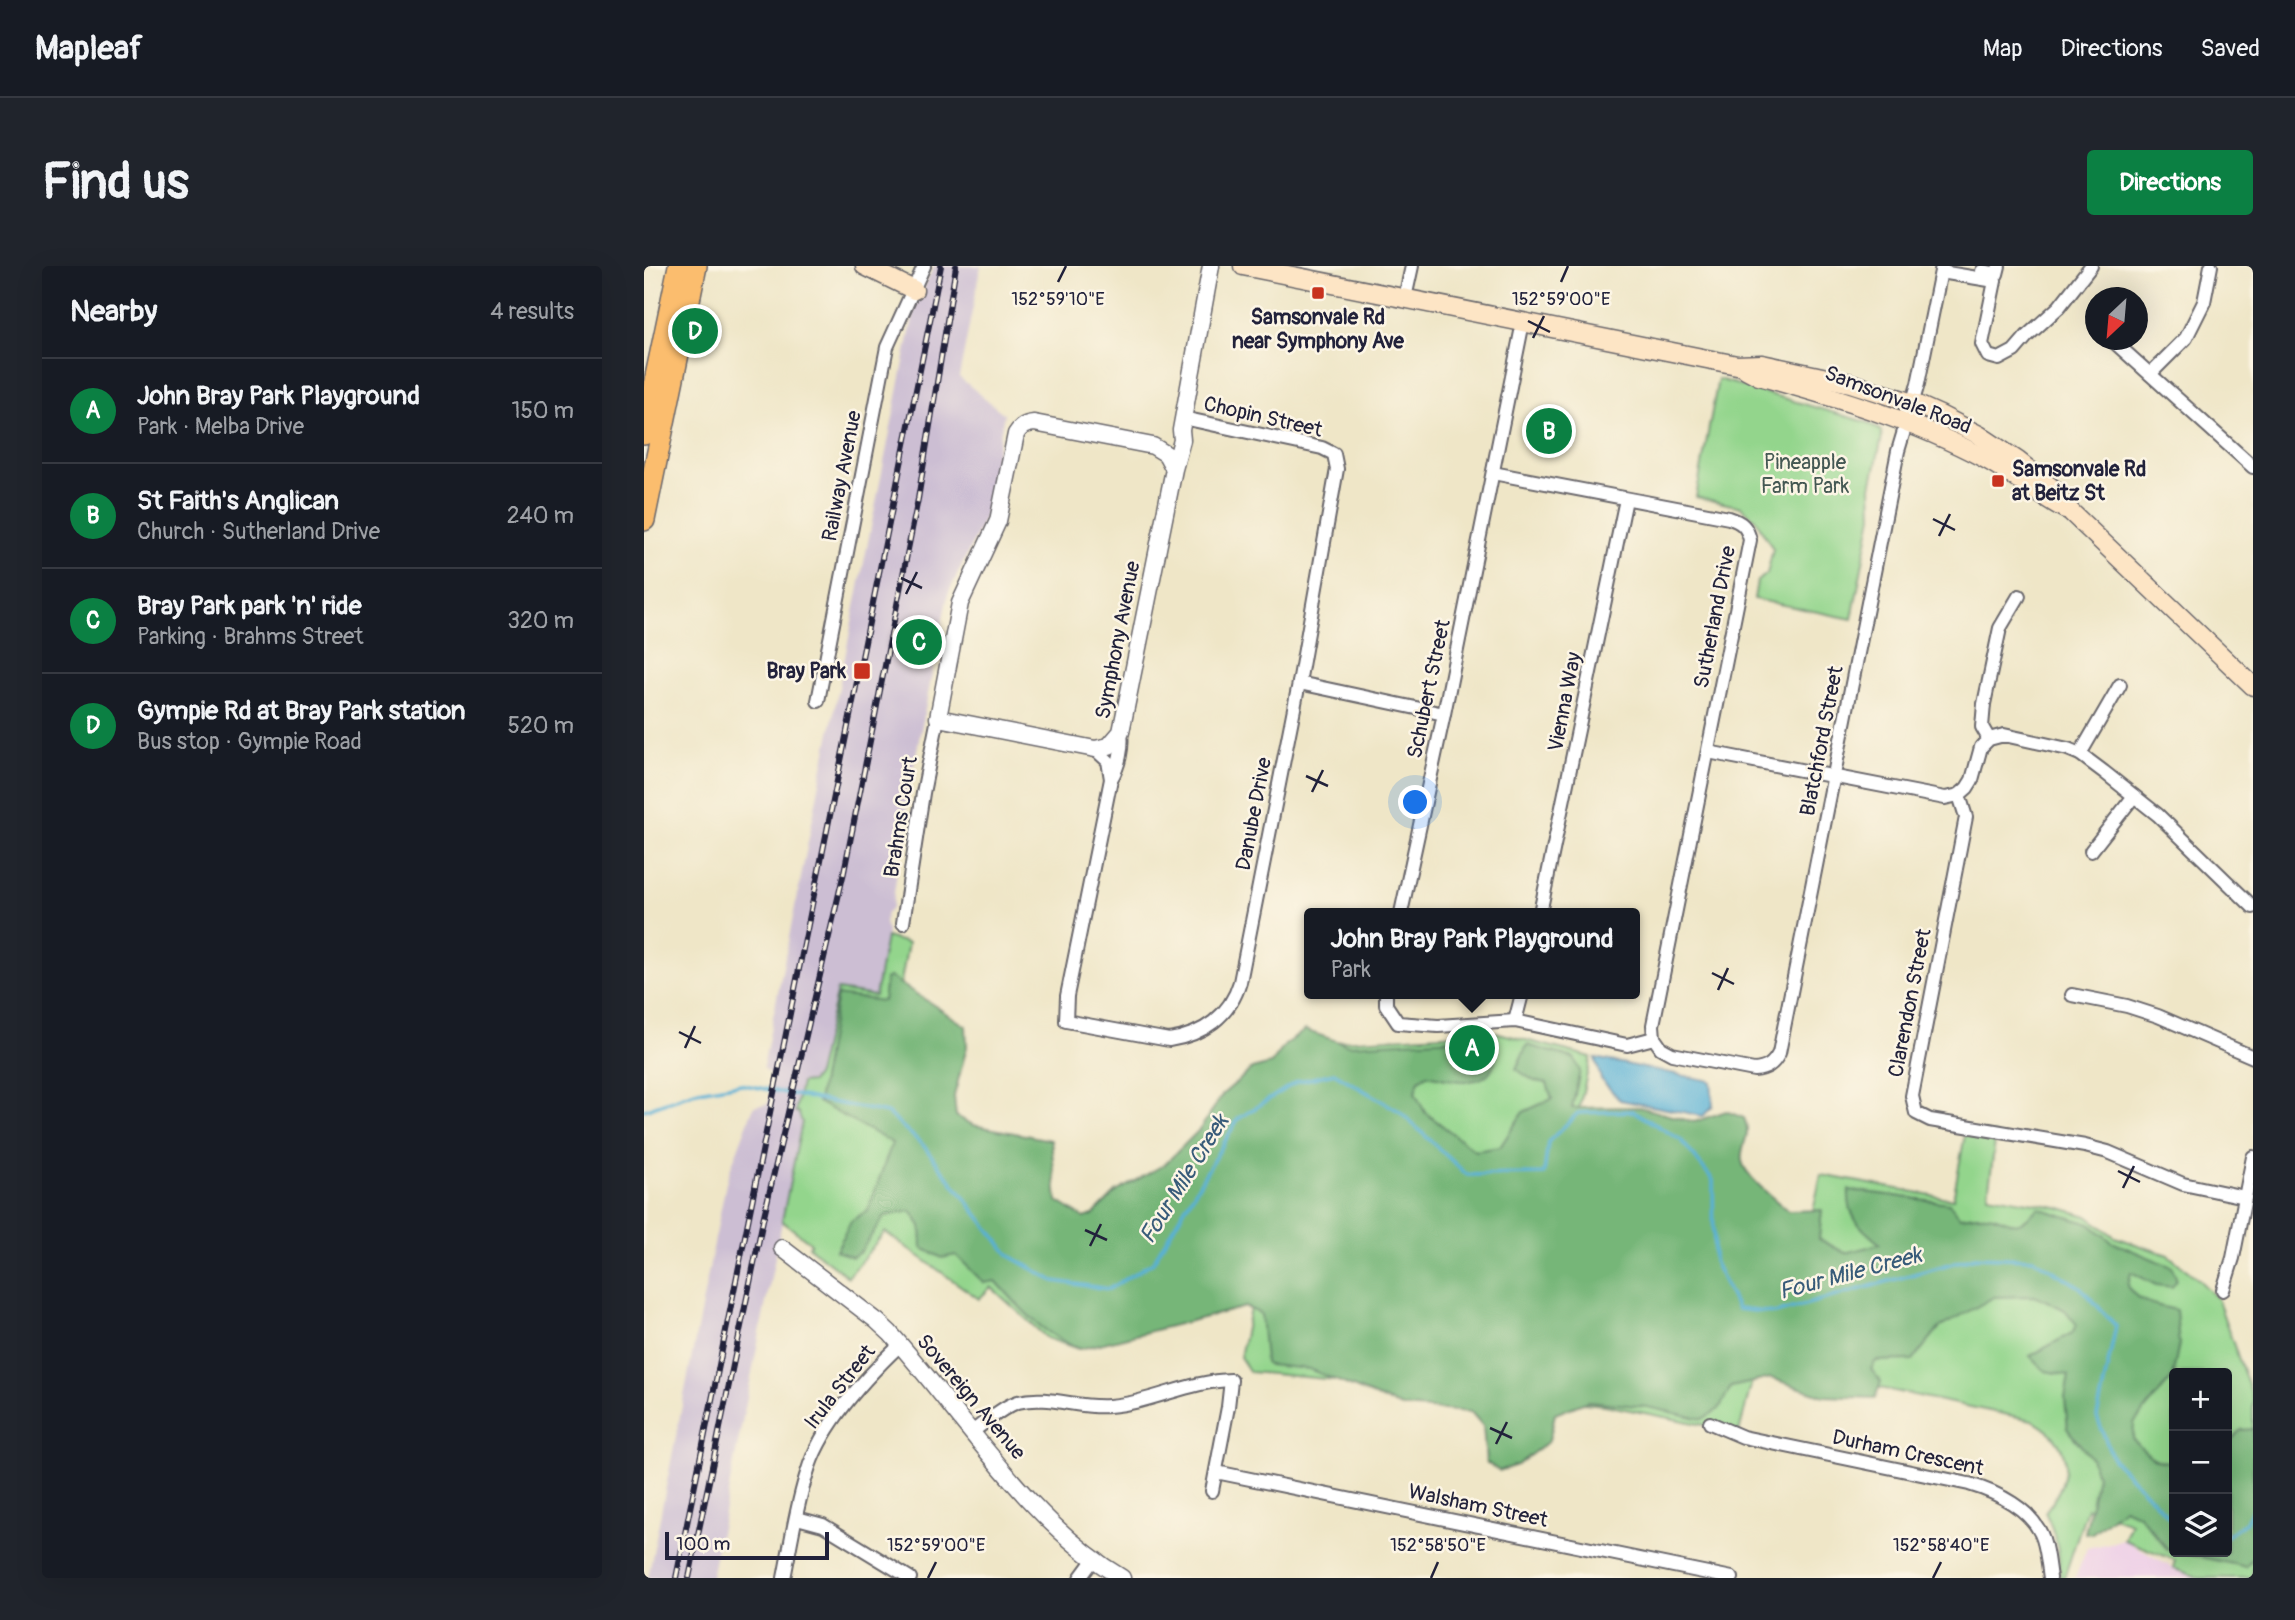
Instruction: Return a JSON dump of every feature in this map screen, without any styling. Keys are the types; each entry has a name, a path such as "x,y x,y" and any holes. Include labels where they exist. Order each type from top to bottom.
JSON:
{"highway":[{"path":"644,434 679,266"},
{"path":"644,520 696,266"}],"main road":[{"path":"864,266 914,290"},
{"name":"Samsonvale Road","path":"1243,266 1737,365 1762,364 1836,380 1913,403 1961,425 2008,453 2052,488 2072,513 2253,686"},
{"name":"Samsonvale Road","path":"1737,365 1759,376 1906,422 1985,459 2072,513"}],"street":[{"name":"Railway Avenue","path":"818,701 883,365 892,334 924,266"},
{"name":"Symphony Avenue","path":"1066,1021 1067,996 1111,779 1116,770 1122,741 1121,732 1182,440 1182,424 1211,266"},
{"path":"1405,298 1412,266"},
{"path":"1944,268 1997,274 1999,266"},
{"path":"1944,268 1996,281 1982,344 1988,356 1999,359 2014,351 2059,307 2091,266"},
{"path":"2150,374 2186,338 2204,302 2211,266"},
{"name":"Blatchford Street","path":"1654,1038 1661,1048 1672,1054 1754,1070 1764,1069 1779,1053 1896,461 1913,403 1944,268"},
{"path":"1493,473 1523,323"},
{"path":"2123,350 2253,467"},
{"path":"1121,732 1109,746 1095,749 938,718 960,603 998,521 1016,434 1020,428 1034,423 1153,446 1167,454 1174,469"},
{"path":"1153,446 1171,442 1182,424"},
{"name":"Chopin Street","path":"1182,424 1322,448 1334,454"},
{"name":"Danube Drive","path":"1066,1021 1169,1040 1184,1038 1225,1013 1236,998 1299,684 1337,470 1334,454"},
{"name":"Sutherland Drive","path":"1493,473 1738,520 1748,532 1750,540 1653,1026 1654,1038"},
{"name":"Schubert Street","path":"1402,908 1493,473"},
{"name":"Vienna Way","path":"1541,908 1626,499"},
{"path":"1989,739 1982,727 1984,704 2000,628 2020,596"},
{"path":"1299,684 1444,714"},
{"path":"2080,754 2120,685"},
{"name":"Brahms Court","path":"903,923 923,793 938,718"},
{"path":"1708,752 1945,798 1959,796 1972,780 1981,747 1989,739 2004,735 2055,745 2080,754 2158,815 2253,907"},
{"path":"1095,749 1108,761 1111,779"},
{"name":"Clarendon Street","path":"1959,796 1966,817 1912,1096 1916,1113 1930,1120 2085,1146 2108,1152 2183,1184 2245,1197"},
{"path":"2091,851 2134,796"},
{"path":"2072,995 2127,1006 2158,1016 2253,1057"},
{"path":"1386,999 1386,1005 1398,1023 1438,1026 1515,1021 1627,1045 1654,1038"},
{"path":"1515,1021 1521,999"},
{"path":"2223,1290 2233,1258 2253,1157"},
{"name":"Sovereign Avenue","path":"782,1248 877,1321 1027,1497 1094,1559 1122,1578"},
{"name":"Irula Street","path":"784,1578 807,1472 825,1432 849,1400 900,1345"},
{"path":"972,1432 1013,1404 1034,1398 1108,1406 1134,1402 1210,1381 1231,1380 1212,1491"},
{"name":"Durham Crescent","path":"1710,1423 1743,1437 1993,1491 2011,1502 2028,1518 2042,1537 2050,1578"},
{"name":"Walsham Street","path":"1216,1472 1731,1578"},
{"path":"797,1518 823,1525 910,1578"},
{"path":"1080,1578 1094,1559"}],"shaded area":[{"path":"934,266 981,266 959,377 1004,414 985,517 948,594 909,790 892,907 886,914 887,932 875,997 837,990 817,1075 811,1082 798,1112 802,1122 711,1578 648,1578 727,1178 754,1106 768,1104 773,1078 763,1067 915,307"},
{"path":"2124,1540 2173,1568 2200,1578 2075,1578 2087,1548"}],"green space":[{"name":"Pineapple Farm Park","path":"1718,379 1869,423 1881,431 1871,487 1872,516 1852,619 1754,599 1757,581 1767,574 1773,549 1755,519 1741,507 1696,497"},
{"path":"886,937 908,943 899,993 887,1113 1054,1281 1334,1073 1340,1041 1495,1032 1591,1057 1578,1113 1791,1309 1821,1175 1953,1199 1966,1129 1996,1134 1988,1195 2057,1207 2087,1216 2115,1237 2168,1255 2217,1298 2253,1399 2253,1575 2251,1578 2200,1578 2173,1568 2175,1560 2124,1540 2131,1523 2087,1508 2064,1578 2060,1578 2057,1544 2045,1512 2061,1485 2064,1456 2052,1434 2032,1420 1757,1362 1739,1432 1605,1405 1250,1372 1240,1357 1252,1299 1078,1349 1047,1338 991,1287 979,1299 885,1232 848,1277 809,1247 811,1243 782,1221 802,1122 798,1112 795,1112 801,1083 811,1082 817,1075 837,990 875,996"},
{"path":"890,977 966,1026 967,1047 954,1096 956,1116 973,1125 1051,1140 1057,1201 1084,1218 1093,1215 1116,1192 1165,1164 1200,1129 1223,1094 1252,1069 1271,1064 1285,1045 1305,1030 1348,1045 1471,1038 1497,1048 1490,1072 1482,1078 1462,1081 1427,1075 1419,1080 1415,1093 1425,1112 1475,1151 1500,1147 1523,1112 1552,1099 1547,1083 1534,1081 1516,1069 1527,1045 1574,1058 1580,1071 1572,1108 1639,1107 1694,1122 1726,1111 1744,1118 1747,1136 1742,1150 1742,1161 1749,1174 1788,1211 1822,1210 1819,1239 1845,1253 1880,1244 1857,1222 1850,1208 1849,1190 1949,1203 1960,1217 1989,1215 2015,1224 2023,1221 2038,1208 2090,1224 2112,1242 2172,1267 2177,1280 2172,1287 2156,1285 2131,1272 2128,1286 2142,1300 2176,1310 2179,1344 2174,1368 2169,1368 2169,1382 2134,1423 2133,1439 2146,1453 2161,1461 2169,1462 2169,1550 2139,1515 2124,1508 2091,1534 2085,1533 2097,1475 2091,1458 2068,1430 2065,1398 2069,1375 2045,1371 2030,1356 2072,1333 2077,1325 2065,1310 2037,1296 1994,1297 1939,1328 1913,1360 1876,1361 1871,1369 1881,1382 1875,1398 1824,1396 1771,1378 1731,1387 1719,1409 1702,1419 1647,1407 1588,1401 1555,1414 1549,1441 1517,1465 1499,1471 1486,1462 1483,1426 1471,1412 1401,1407 1309,1369 1268,1365 1265,1363 1261,1314 1246,1307 1080,1349 1044,1329 1024,1312 996,1281 984,1283 956,1255 942,1258 922,1248 921,1226 911,1211 885,1216 860,1252 852,1257 836,1251 851,1221 868,1210 892,1143 818,1102 837,995 883,1001 886,978"},
{"path":"2253,1429 2253,1557 2246,1567 2200,1557 2232,1557 2232,1439 2241,1430"}],"water":[{"path":"1595,1058 1711,1081 1713,1106 1703,1116 1620,1100 1601,1079"}],"waterway":[{"name":"Four Mile Creek","path":"644,1110 698,1091 740,1084 887,1113 923,1145 1010,1256 1054,1281 1109,1289 1153,1262 1238,1119 1296,1082 1334,1073 1399,1111 1467,1175 1544,1174 1548,1142 1578,1113 1633,1111 1681,1140 1713,1180 1714,1261 1737,1309 1775,1313 1975,1257 2034,1259 2080,1287 2116,1326 2097,1417 2113,1459 2169,1517"},
{"name":"Four Mile Creek","path":"2232,1532 2245,1523 2253,1508"}],"railway":[{"path":"676,1578 941,266"},
{"path":"689,1578 763,1220 844,872 918,499 956,266"}],"place":[{"name":"Samsonvale Rd near Symphony Ave","path":"1318,293"},
{"name":"Gympie Rd at Bray Park station","path":"695,331"},
{"name":"St Faith's Anglican","path":"1549,431"},
{"name":"Samsonvale Rd at Beitz St","path":"1998,481"},
{"name":"Bray Park park 'n' ride","path":"919,642"},
{"name":"Bray Park","path":"862,671"},
{"name":"John Bray Park Playground","path":"1472,1048"}]}
